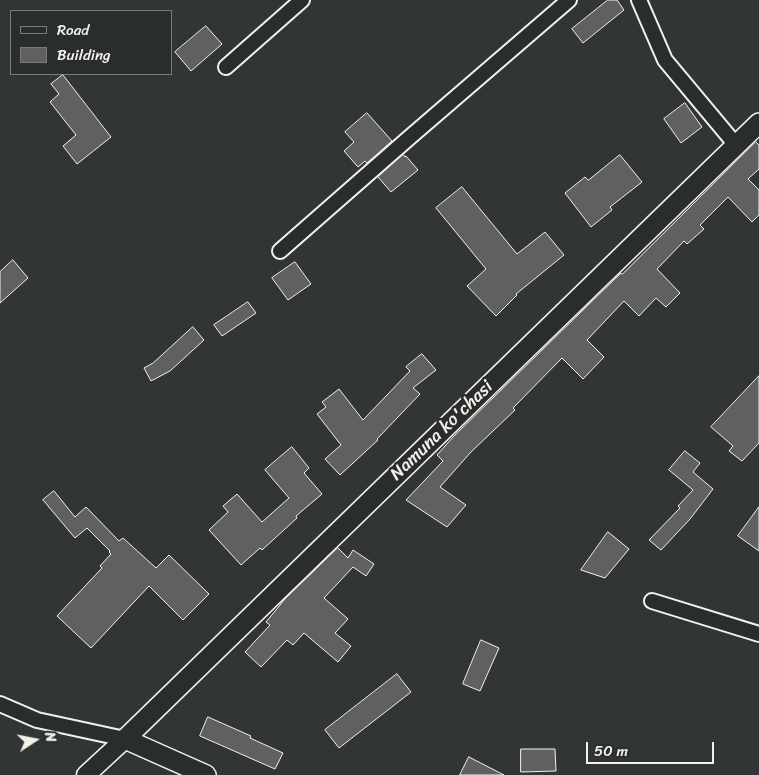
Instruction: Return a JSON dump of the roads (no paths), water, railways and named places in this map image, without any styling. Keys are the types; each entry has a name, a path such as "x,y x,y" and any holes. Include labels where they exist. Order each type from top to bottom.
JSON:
{"main road":[{"name":"Namuna ko'chasi","path":"125,739 759,123"},
{"path":"125,739 206,775"}],"street":[{"path":"226,66 302,0"},
{"path":"280,251 569,0"},
{"path":"639,0 665,60 736,145"},
{"path":"652,601 759,634"},
{"path":"0,704 37,720 125,739"},
{"path":"86,775 125,739"}]}
